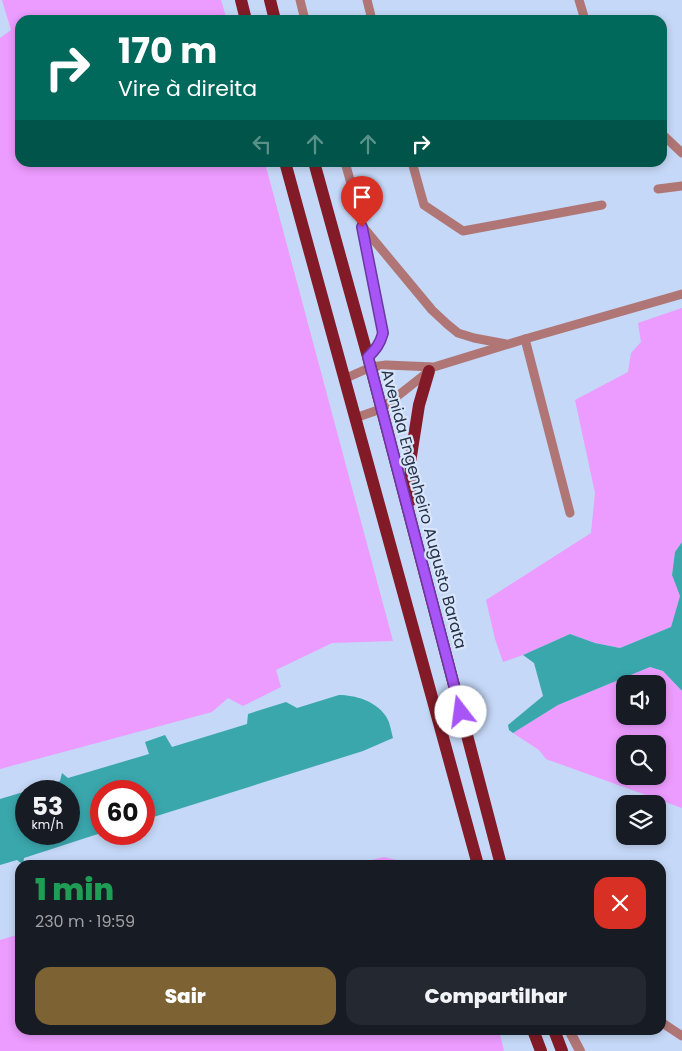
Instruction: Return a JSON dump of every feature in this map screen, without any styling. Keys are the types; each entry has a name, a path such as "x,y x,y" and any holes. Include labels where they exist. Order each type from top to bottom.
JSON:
{"main road":[{"path":"241,0 245,15"},
{"path":"270,0 274,15"},
{"path":"286,167 477,860"},
{"name":"Avenida Engenheiro Augusto Barata","path":"315,167 369,362 500,860"},
{"path":"410,522 411,456 419,404 432,370"},
{"path":"534,1035 542,1051"},
{"path":"556,1035 562,1051"}],"street":[{"path":"572,1035 580,1051"}],"lane":[{"path":"300,0 304,15"},
{"path":"367,0 371,15"},
{"path":"579,0 584,15"},
{"path":"667,139 682,153"},
{"path":"344,379 369,362 381,343 383,333 362,227 346,167"},
{"path":"413,167 424,205 463,231 602,205"},
{"path":"658,189 682,186"},
{"path":"362,227 432,310 458,333 474,338 509,344"},
{"path":"355,418 381,409 432,370 525,339 682,294"},
{"path":"525,339 570,513"},
{"path":"369,362 432,370"},
{"path":"666,1025 682,1036"}],"shaded area":[{"path":"2,0 221,0 226,15 15,15 15,167 266,167 393,641 332,643 276,670 281,687 243,706 228,698 212,712 0,769 0,38 11,30"},
{"path":"682,308 682,542 675,552 672,575 680,596 671,627 620,648 595,643 570,634 503,662 495,639 486,600 591,533 595,493 575,400 628,372 631,353 641,342 638,323"},
{"path":"682,542 682,691 663,671 650,667 631,675 616,675 616,681 558,705 513,733 509,730 508,725 543,696 534,663 523,655 570,634 595,643 620,648 671,627 680,596 672,575 675,552"},
{"path":"650,667 663,671 682,691 682,808 666,802 666,795 646,795 618,785 666,785 666,735 616,735 616,784 546,759 539,750 513,733 558,705 616,681 616,725 666,725 666,675 631,675"},
{"path":"339,695 352,696 370,703 381,710 388,720 393,738 363,751 155,817 155,780 90,780 90,837 80,840 80,780 60,780 62,773 68,778 149,754 145,742 165,735 172,747 247,724 248,714 286,702 297,708"},
{"path":"15,794 15,845 64,845 24,858 24,860 15,860 0,865 0,799"},
{"path":"384,857 397,860 371,860"},
{"path":"15,936 15,1035 500,1035 504,1051 0,1051 0,940"}],"route":[{"path":"362,227 383,333 381,343 368,357 461,712"}]}
